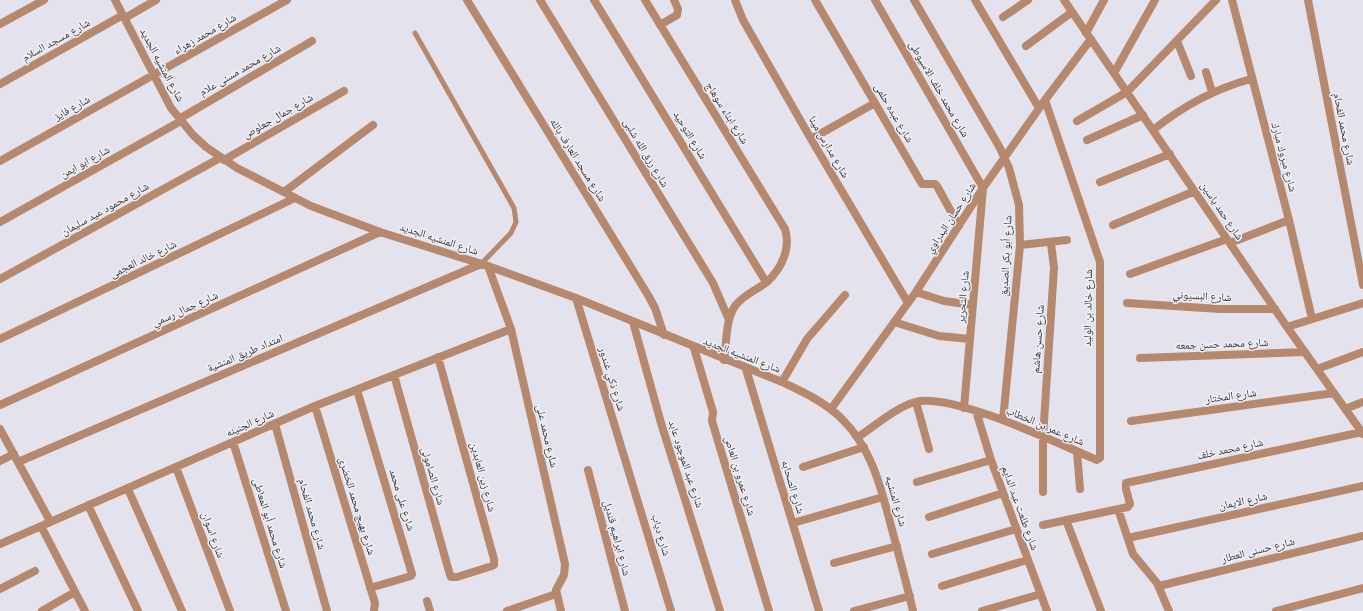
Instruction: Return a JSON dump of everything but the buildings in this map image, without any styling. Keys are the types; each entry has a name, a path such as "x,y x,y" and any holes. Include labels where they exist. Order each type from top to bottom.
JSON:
{"street":[{"path":"1,21 44,0"},
{"name":"شارع المنشيه الجديد","path":"116,0 162,92 180,120 193,135 222,159 295,198 380,232 485,265 576,298 694,348 782,382 808,394 831,409"},
{"name":"شارع مسجد السلام","path":"0,84 156,0"},
{"name":"شارع محمد زهراء","path":"154,75 287,0"},
{"name":"شارع مسجد العارف بالله","path":"467,0 648,295 655,308 664,335"},
{"name":"شارع رزق الله شلبى","path":"540,0 713,283 729,320"},
{"name":"شارع التوحيد","path":"594,0 766,282"},
{"name":"شارع ابناء سوهاج","path":"645,0 785,229 788,238 784,257 777,270 766,282"},
{"path":"660,25 677,15 678,9 674,0"},
{"name":"شارع مدارس مينا","path":"735,0 743,20 810,139 908,303"},
{"name":"شارع عبده حلمى","path":"815,0 922,184 935,184 937,186 959,226"},
{"name":"شارع محمد خلف الاسيوطى","path":"875,0 983,188"},
{"name":"شارع أبو بكر الصديق","path":"914,0 1004,158 1013,179 1019,205 1020,245 1004,420"},
{"path":"974,0 1040,108"},
{"path":"1003,17 1028,0"},
{"name":"شارع حمد ياسين","path":"1064,0 1287,327 1362,433"},
{"name":"شارع حسان البدراوي","path":"831,409 916,292 983,188 1040,108 1088,36 1104,0"},
{"path":"1114,73 1156,0"},
{"path":"1077,121 1127,92 1216,0"},
{"name":"شارع مبروك مبارك","path":"1232,0 1289,220 1312,319"},
{"name":"شارع محمد الفحام","path":"1308,0 1363,285"},
{"path":"1026,46 1072,12"},
{"name":"شارع محمد مسنى علام","path":"180,120 312,41"},
{"path":"1177,41 1191,76"},
{"path":"1206,72 1212,92"},
{"name":"شارع فايز","path":"0,161 154,75"},
{"path":"1153,130 1181,109 1212,92 1252,79"},
{"name":"شارع جمال جعلوص","path":"222,159 344,91"},
{"name":"شارع خالد بن الوليد","path":"1045,100 1100,262 1100,454"},
{"path":"810,139 875,103"},
{"path":"1087,140 1143,115"},
{"name":"شارع ابو ايمن","path":"0,222 180,120"},
{"path":"284,192 373,125"},
{"path":"1100,182 1170,154"},
{"name":"شارع محمود عيد سليمان","path":"0,279 222,159"},
{"name":"شارع التحرير","path":"964,408 983,188"},
{"path":"1113,225 1195,191"},
{"name":"شارع خالد العجمى","path":"0,339 295,198"},
{"path":"1130,274 1289,220"},
{"name":"شارع جمال رسمي","path":"0,405 380,232"},
{"path":"1020,245 1051,243 1067,240"},
{"name":"شارع حسن هاشم","path":"1043,492 1043,437 1054,268 1051,243"},
{"name":"شارع محمد على","path":"485,265 511,329 565,564 564,575 558,584 556,594"},
{"name":"امتداد طريق المنشية","path":"0,461 16,458 485,265"},
{"path":"724,360 729,320 736,306 740,301 766,282"},
{"path":"916,292 944,301 973,305"},
{"path":"782,382 807,340 845,295"},
{"name":"شارع ذكي غندور","path":"576,298 628,466"},
{"name":"شارع البسيوني","path":"1127,303 1220,309 1275,309"},
{"path":"1287,327 1363,304"},
{"name":"شارع عبد الموجود عابد","path":"633,322 661,423 720,611"},
{"path":"894,322 939,336 970,339"},
{"name":"شارع الجنينه","path":"0,544 315,406 511,329"},
{"name":"شارع عمرو بن العاص","path":"694,348 713,412 713,423 769,611"},
{"name":"شارع محمد حسن جمعه","path":"1140,358 1305,352"},
{"path":"1317,369 1363,352"},
{"name":"شارع زين العابدين","path":"438,357 495,562 492,566 457,577"},
{"name":"شارع الصحابه","path":"746,369 819,611"},
{"name":"شارع الصامولى","path":"394,375 449,572 451,577 457,577"},
{"name":"شارع على محمد","path":"357,390 412,574 411,576 370,588"},
{"name":"شارع المختار","path":"1131,421 1334,393"},
{"name":"شارع عمر بن الخطاب","path":"916,402 938,401 976,411 1004,420 1097,460 1100,458 1100,454"},
{"path":"858,437 905,406 916,402 929,449"},
{"path":"1345,409 1363,402"},
{"name":"شارع بهيج محمد الخضرى","path":"315,406 375,603 372,610"},
{"name":"شارع المنشيه","path":"831,409 858,437 876,473 897,546 913,611"},
{"name":"شارع طلعت عبد الدايم","path":"976,411 991,460 1047,611"},
{"name":"شارع محمد الفحام","path":"275,424 327,611"},
{"path":"0,429 50,521"},
{"name":"شارع محمد خلف","path":"1118,509 1130,505 1125,485 1126,483 1362,433"},
{"name":"شارع محمد أبو المعاطى","path":"233,442 286,611"},
{"path":"803,467 864,447"},
{"path":"1077,452 1080,489"},
{"path":"917,482 991,460"},
{"name":"شارع دياب","path":"628,466 671,611"},
{"name":"شارع اسوان","path":"176,468 230,611"},
{"name":"شارع ابراهيم قنديل","path":"588,470 625,611"},
{"name":"شارع الايمان","path":"1128,538 1363,486"},
{"path":"128,489 182,611"},
{"path":"929,517 1003,493"},
{"path":"792,523 883,497"},
{"path":"88,505 138,611"},
{"path":"1043,525 1118,509 1135,558 1159,586 1169,611"},
{"path":"1066,520 1101,611"},
{"path":"41,526 85,611"},
{"path":"932,554 1016,529"},
{"name":"شارع حسنى العطار","path":"1159,586 1363,536"},
{"path":"834,563 897,546"},
{"path":"942,586 1027,560"},
{"path":"0,588 34,572"},
{"path":"1276,611 1363,588"},
{"path":"42,611 75,592"},
{"path":"507,611 556,594 561,611"},
{"path":"982,611 1040,594"},
{"path":"854,611 910,596"},
{"path":"427,601 430,611"}],"lane":[{"path":"415,33 514,208 516,222 511,233 485,265"}]}
